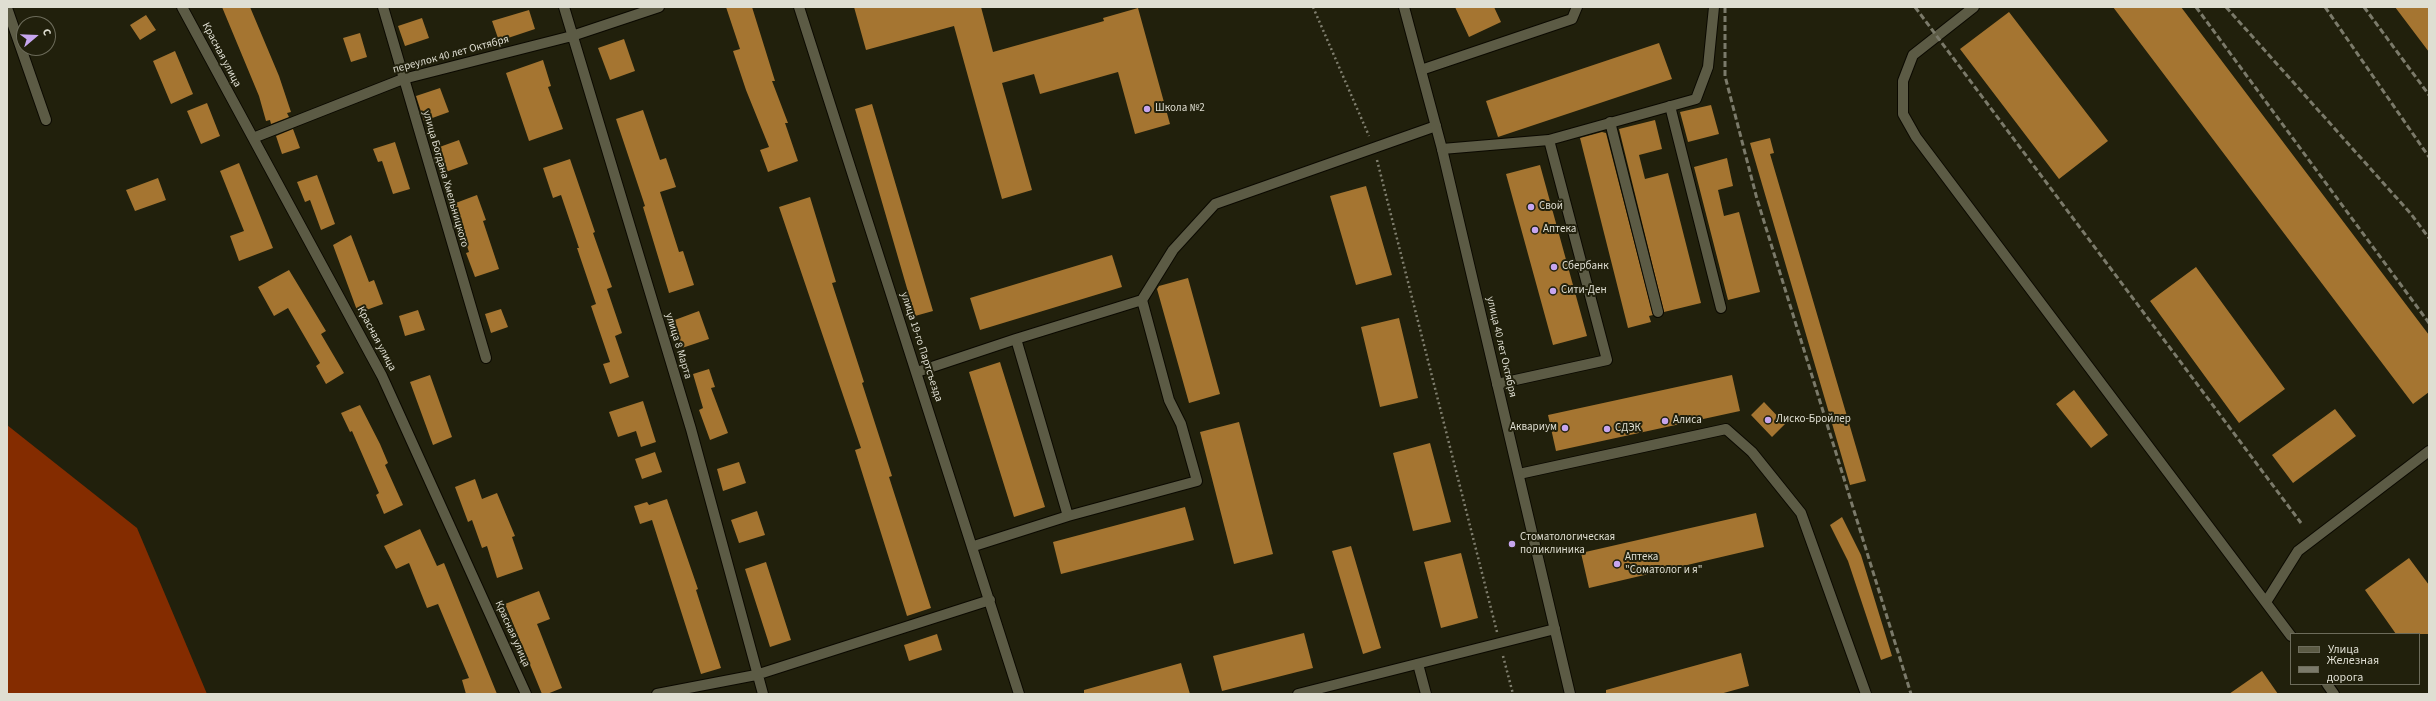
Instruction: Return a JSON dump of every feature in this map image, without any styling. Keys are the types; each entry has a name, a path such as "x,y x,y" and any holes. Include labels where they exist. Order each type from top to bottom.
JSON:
{"street":[{"name":"Красная улица","path":"182,7 382,376 526,694"},
{"name":"улица Богдана Хмельницкого","path":"383,7 486,358"},
{"name":"улица 8 Марта","path":"564,7 691,428 756,675 763,694"},
{"name":"переулок 40 лет Октября","path":"253,138 403,79 572,36 659,7"},
{"name":"улица 19-го Партсъезда","path":"799,7 974,546 1019,694"},
{"name":"улица 40 лет Октября","path":"1404,7 1442,150 1570,694"},
{"path":"1421,70 1572,19 1577,7"},
{"path":"1442,150 1549,140 1696,99 1708,67 1714,7"},
{"path":"1974,7 1913,55 1903,80 1903,114 1916,137 2290,635"},
{"path":"7,8 46,120"},
{"path":"1670,106 1721,308"},
{"path":"1610,122 1658,312"},
{"path":"917,372 1016,339 1142,300 1173,250 1215,204 1373,146 1436,126"},
{"path":"1497,384 1607,360 1549,140"},
{"path":"974,546 1068,516 1197,481 1182,424 1169,400 1142,300"},
{"path":"1016,339 1068,516"},
{"path":"1519,474 1726,428 1752,452 1801,513 1866,694"},
{"path":"2266,602 2298,551 2429,451"},
{"path":"656,694 756,675 990,600"},
{"path":"1298,694 1555,629"},
{"path":"1418,664 1426,694"},
{"path":"2328,685 2334,694"}],"path":[{"path":"1313,7 1373,146 1513,694"}],"shaded area":[{"path":"7,425 137,528 207,694 7,694"}],"building":[{"path":"222,7 250,7 279,76 291,112 287,113 289,117 271,124 270,120 266,121 259,96"},
{"path":"726,7 752,7 775,81 772,81 788,123 785,123 798,161 768,172 760,150 769,147 746,90 733,51 740,49"},
{"name":"Школа №2","path":"854,7 981,7 993,52 1104,21 1103,18 1138,8 1170,124 1135,134 1118,72 1040,94 1034,74 1002,83 1032,190 1002,199 954,26 866,50"},
{"path":"1455,7 1494,7 1501,22 1469,37"},
{"path":"2113,7 2181,7 2429,335 2429,392 2413,404"},
{"path":"2395,7 2429,7 2429,52"},
{"path":"529,10 535,29 499,41 492,21"},
{"path":"2009,12 2108,141 2059,179 1960,49"},
{"path":"146,15 156,30 140,40 130,25"},
{"path":"422,18 429,38 405,46 398,26"},
{"path":"360,33 367,57 351,62 343,38"},
{"path":"624,39 635,71 610,80 598,48"},
{"path":"1659,43 1672,79 1498,137 1486,101"},
{"path":"175,51 193,94 171,104 153,61"},
{"path":"543,60 551,86 548,87 563,129 529,141 506,73"},
{"path":"440,88 449,112 424,121 416,96"},
{"path":"207,103 220,136 201,144 187,111"},
{"path":"872,104 933,311 915,316 855,109"},
{"path":"1711,105 1719,134 1688,142 1680,112"},
{"path":"643,110 660,160 666,158 676,187 660,192 679,252 683,251 694,285 669,293 643,207 645,206 616,119"},
{"path":"1655,120 1662,149 1639,155 1645,179 1668,173 1701,303 1664,312 1619,129"},
{"path":"293,129 300,148 282,154 276,136"},
{"path":"1602,132 1606,133 1653,315 1649,316 1651,322 1628,328 1580,138"},
{"path":"1770,138 1774,153 1770,154 1866,481 1850,485 1750,143"},
{"path":"459,140 468,164 443,173 434,149"},
{"path":"395,142 410,189 393,194 382,161 378,162 373,149"},
{"path":"1727,158 1733,186 1718,190 1724,216 1739,212 1760,292 1728,300 1694,167"},
{"path":"570,159 595,232 593,233 612,287 607,289 622,333 615,336 629,377 610,384 603,364 610,362 591,306 596,304 577,248 579,248 561,195 553,198 543,168"},
{"path":"239,163 273,248 239,261 230,236 244,231 220,171"},
{"path":"1540,165 1587,336 1553,345 1506,174"},
{"path":"317,175 335,224 321,230 310,200 305,202 297,182"},
{"path":"158,178 166,200 135,211 126,190"},
{"path":"1366,186 1392,275 1356,285 1330,196"},
{"path":"477,195 486,220 483,221 499,269 475,277 466,253 469,252 453,204"},
{"path":"810,197 836,282 832,283 892,476 889,477 931,608 907,616 855,450 861,448 779,207"},
{"path":"351,235 369,282 374,280 383,304 358,313 333,245"},
{"path":"1112,255 1122,287 980,330 970,298"},
{"path":"2196,267 2285,389 2239,423 2150,301"},
{"path":"289,270 326,331 321,334 344,373 326,384 316,366 320,363 288,308 274,316 258,287"},
{"path":"1188,278 1220,394 1189,403 1157,289 1159,286"},
{"path":"501,309 508,327 491,333 485,314"},
{"path":"418,310 425,330 405,336 399,316"},
{"path":"699,311 709,339 682,348 672,321"},
{"path":"1399,318 1418,398 1380,407 1361,327"},
{"path":"1000,362 1045,507 1014,517 969,372"},
{"path":"709,369 715,387 711,388 728,433 710,440 699,410 703,408 693,374"},
{"path":"430,375 452,437 433,445 410,382"},
{"path":"1732,375 1740,411 1556,451 1548,415"},
{"path":"2074,390 2108,435 2091,448 2056,404"},
{"path":"643,401 656,442 641,447 636,431 618,437 609,412"},
{"name":"Лиско-Бройлер","path":"1764,402 1785,424 1772,437 1751,415"},
{"path":"360,405 380,444 388,463 385,465 403,505 384,514 376,495 379,493 352,431 350,432 341,413"},
{"path":"2335,409 2356,436 2293,483 2272,455"},
{"path":"1239,422 1273,554 1234,564 1200,432"},
{"path":"1430,443 1451,522 1413,531 1393,453"},
{"path":"655,452 662,472 642,479 635,459"},
{"path":"739,462 746,483 723,491 717,469"},
{"path":"475,479 482,499 497,493 515,536 512,537 523,569 497,578 487,546 482,548 472,520 468,522 455,487"},
{"path":"667,499 698,589 696,590 721,668 701,674 652,520 640,524 634,506 647,502 649,505"},
{"path":"1185,507 1194,540 1061,574 1053,542"},
{"path":"757,511 765,535 739,543 731,520"},
{"path":"1756,513 1764,547 1589,588 1581,553"},
{"path":"1842,517 1861,555 1892,656 1881,660 1848,561 1830,525"},
{"path":"420,529 437,566 444,563 497,694 466,694 462,680 469,678 438,604 427,608 409,563 396,569 384,546"},
{"path":"1351,546 1381,648 1363,654 1332,551"},
{"path":"1461,553 1478,618 1441,628 1424,562"},
{"path":"2409,558 2429,585 2429,634 2395,633 2365,590"},
{"path":"766,562 791,640 770,647 745,569"},
{"path":"539,591 550,619 537,624 562,688 547,694 542,694 505,604"},
{"path":"1304,633 1313,668 1222,691 1213,656"},
{"path":"937,634 942,650 909,661 904,645"},
{"path":"1741,653 1749,686 1720,694 1606,694 1606,690"},
{"path":"1181,663 1190,694 1084,694 1084,690"},
{"path":"2262,671 2278,694 2229,694"}],"railway":[{"path":"1725,7 1725,76 1757,199 1911,694"},
{"path":"1915,7 2301,523"},
{"path":"2196,7 2429,323"},
{"path":"2226,7 2411,214 2429,238"},
{"path":"2325,7 2429,157"},
{"path":"2364,7 2429,95"}],"place":[{"name":"Школа №2","path":"1147,109"},
{"name":"Свой","path":"1531,207"},
{"name":"Аптека","path":"1535,230"},
{"name":"Сбербанк","path":"1554,267"},
{"name":"Сити-Ден","path":"1553,291"},
{"name":"Лиско-Бройлер","path":"1768,420"},
{"name":"Алиса","path":"1665,421"},
{"name":"Аквариум","path":"1565,428"},
{"name":"СДЭК","path":"1607,429"},
{"name":"Стоматологическая поликлиника","path":"1512,544"},
{"name":"Аптека \"Соматолог и я\"","path":"1617,564"}]}
